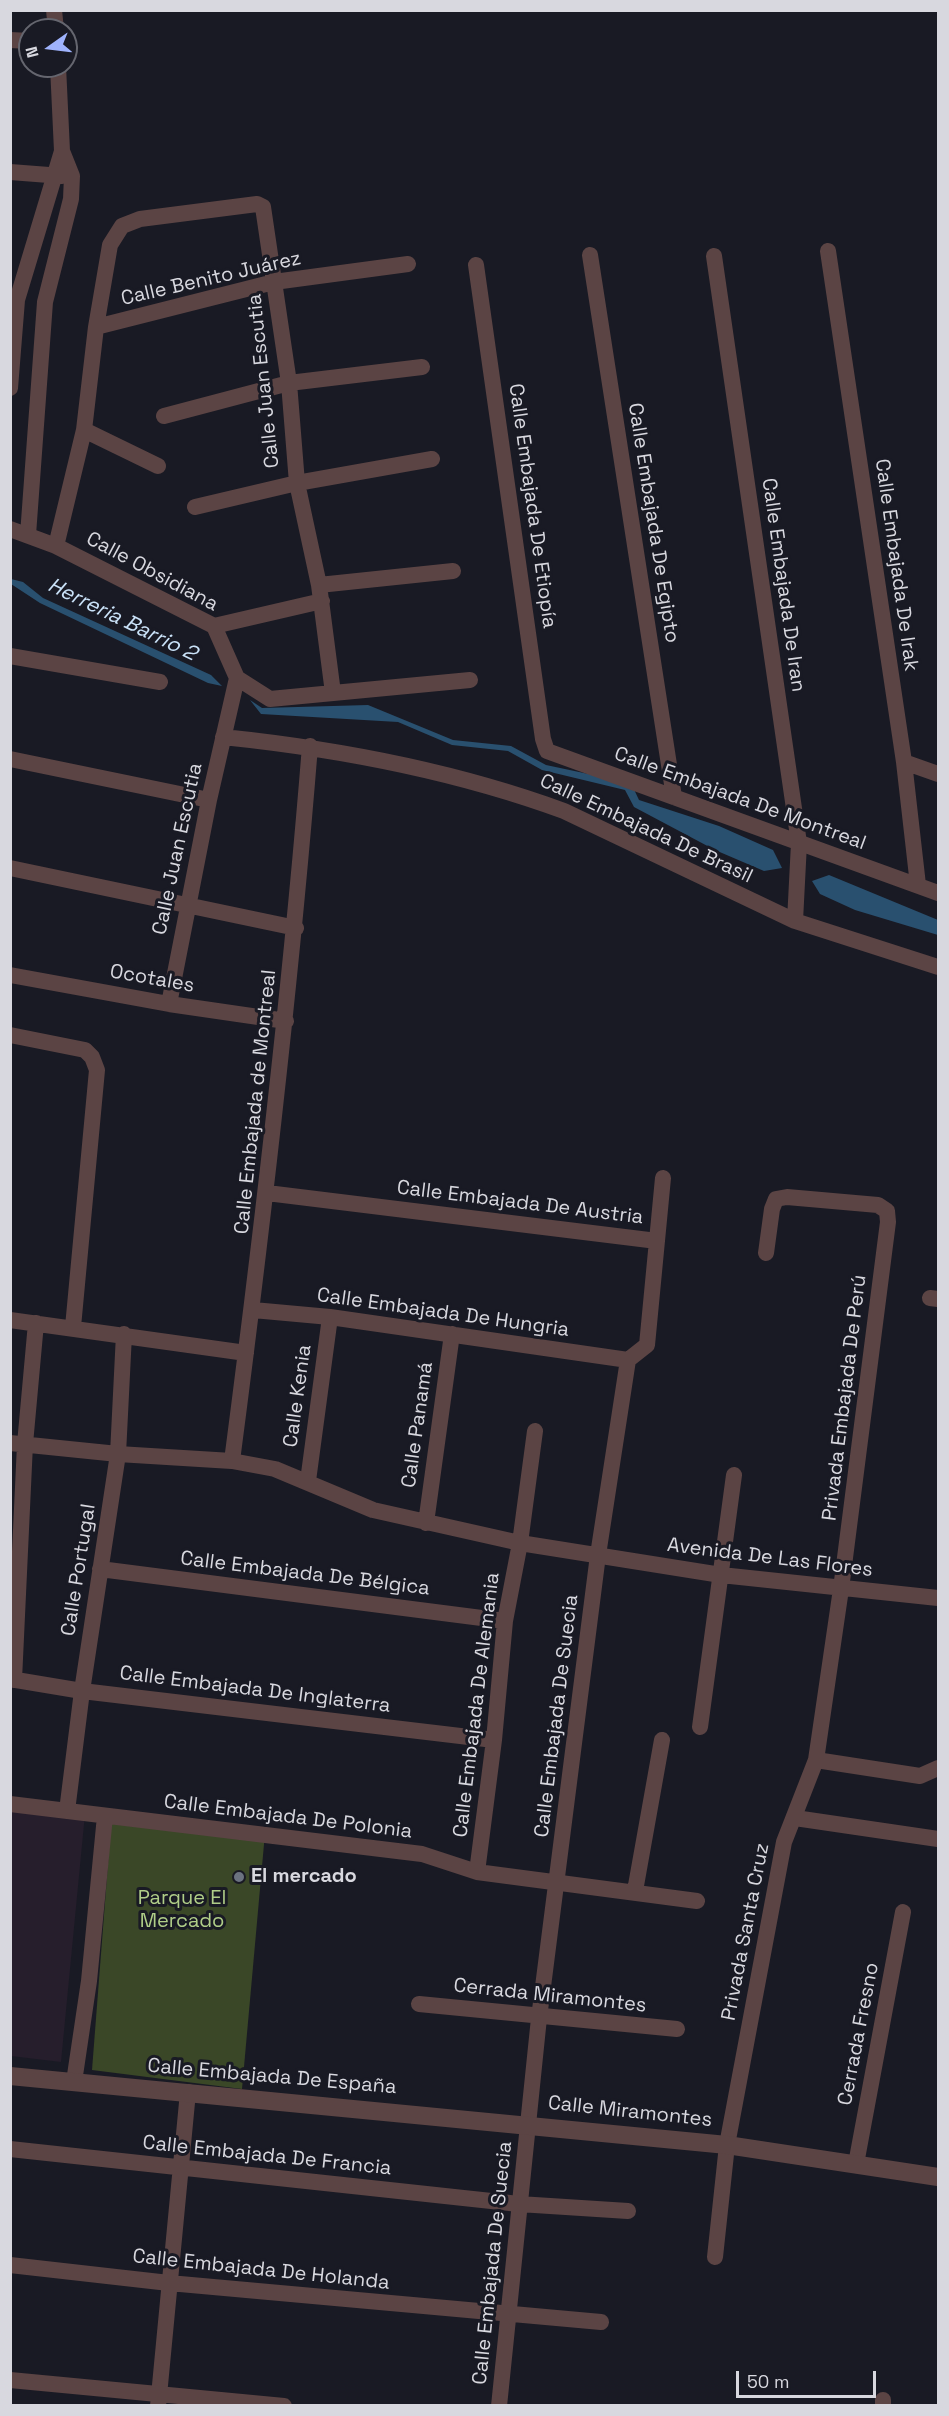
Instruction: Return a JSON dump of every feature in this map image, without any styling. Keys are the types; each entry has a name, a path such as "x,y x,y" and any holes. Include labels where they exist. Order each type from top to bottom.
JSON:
{"street":[{"path":"28,535 45,302 71,200 72,176 62,151 59,78"},
{"path":"10,388 14,299 62,151"},
{"path":"10,171 72,176"},
{"name":"Calle Juan Escutia","path":"96,327 110,245 122,226 140,219 257,204 263,207 289,383 297,483 320,593 333,693"},
{"name":"Calle Embajada De Irak","path":"828,251 904,762 918,885"},
{"name":"Calle Embajada De Egipto","path":"590,255 674,797"},
{"name":"Calle Embajada De Iran","path":"714,256 799,843 795,921"},
{"name":"Calle Benito Juárez","path":"96,327 274,282 408,264"},
{"name":"Calle Embajada De Etiopía","path":"476,265 543,739 547,751"},
{"path":"56,546 84,430 96,327"},
{"path":"164,416 289,383 422,368"},
{"path":"84,430 158,466"},
{"path":"195,507 297,483 432,459"},
{"name":"Calle Obsidiana","path":"10,529 56,546 214,626 236,690"},
{"path":"214,626 320,593 453,571"},
{"path":"10,656 160,682"},
{"path":"236,690 270,699 470,680"},
{"name":"Calle Juan Escutia","path":"169,1004 209,800 236,690"},
{"name":"Calle Embajada De Brasil","path":"223,737 310,746 396,764 525,797 564,811 795,921 939,967"},
{"name":"Calle Embajada de Montreal","path":"232,1461 253,1310 286,1021 296,928 310,746"},
{"name":"Calle Embajada De Montreal","path":"547,751 939,893"},
{"path":"10,759 209,800"},
{"path":"904,762 939,774"},
{"path":"10,868 296,928"},
{"name":"Ocotales","path":"10,975 169,1004 286,1021"},
{"path":"10,1035 85,1050 92,1057 97,1070 73,1327"},
{"path":"657,1241 663,1178"},
{"name":"Calle Embajada De Austria","path":"267,1193 657,1241 647,1345 628,1360"},
{"name":"Privada Embajada De Perú","path":"766,1253 772,1209 776,1199 787,1197 878,1205 887,1211 888,1222 842,1589"},
{"name":"Calle Embajada De Hungria","path":"253,1310 330,1317 628,1360"},
{"name":"Calle Kenia","path":"308,1481 330,1317"},
{"path":"10,1320 124,1334 246,1353"},
{"path":"12,1679 18,1444 36,1323"},
{"name":"Calle Portugal","path":"68,1811 82,1691 118,1454 124,1334"},
{"name":"Calle Panamá","path":"426,1523 452,1334"},
{"path":"598,1556 628,1360"},
{"name":"Calle Embajada De Alemania","path":"477,1872 494,1740 504,1621 520,1543 535,1431"},
{"name":"Avenida De Las Flores","path":"18,1444 118,1454 232,1461 275,1469 373,1510 520,1543 721,1575 939,1598"},
{"path":"700,1727 734,1475"},
{"name":"Calle Embajada De Suecia","path":"499,2406 539,2018 598,1556"},
{"name":"Calle Embajada De Bélgica","path":"100,1569 504,1621"},
{"name":"Privada Santa Cruz","path":"715,2257 727,2145 784,1842 816,1760 842,1589"},
{"name":"Calle Embajada De Inglaterra","path":"12,1679 82,1691 494,1740"},
{"path":"635,1891 662,1740"},
{"path":"816,1760 920,1776 938,1766"},
{"name":"Calle Embajada De Polonia","path":"10,1804 422,1854 477,1872 698,1901"},
{"path":"74,2082 90,1971 105,1816"},
{"path":"795,1818 939,1839"},
{"name":"Cerrada Fresno","path":"856,2164 903,1912"},
{"name":"Cerrada Miramontes","path":"419,2004 539,2018 677,2029"},
{"name":"Calle Embajada De España","path":"10,2076 528,2124"},
{"path":"159,2400 188,2092"},
{"name":"Calle Miramontes","path":"528,2124 727,2145 939,2176"},
{"name":"Calle Embajada De Francia","path":"10,2149 519,2204 628,2211"},
{"name":"Calle Embajada De Holanda","path":"10,2265 169,2283 601,2322"},
{"path":"10,2380 159,2400 284,2406"}],"shaded area":[{"path":"11,1805 85,1814 61,2062 11,2056"}],"green space":[{"name":"Parque El Mercado","path":"112,1812 265,1833 242,2089 92,2070"}],"water":[{"path":"11,579 23,582 43,598 211,675 222,686 208,683 40,603 11,584"},
{"path":"250,700 262,708 368,705 453,740 511,746 546,765 631,783 639,800 719,826 773,850 782,868 764,871 715,850 634,807 625,790 542,770 508,751 452,745 398,722 261,714"},
{"path":"829,875 938,920 938,935 855,910 820,894 812,881"}],"place":[{"name":"El mercado","path":"239,1877"}],"water label":[{"name":"Herreria Barrio 2","path":"122,620"}]}
